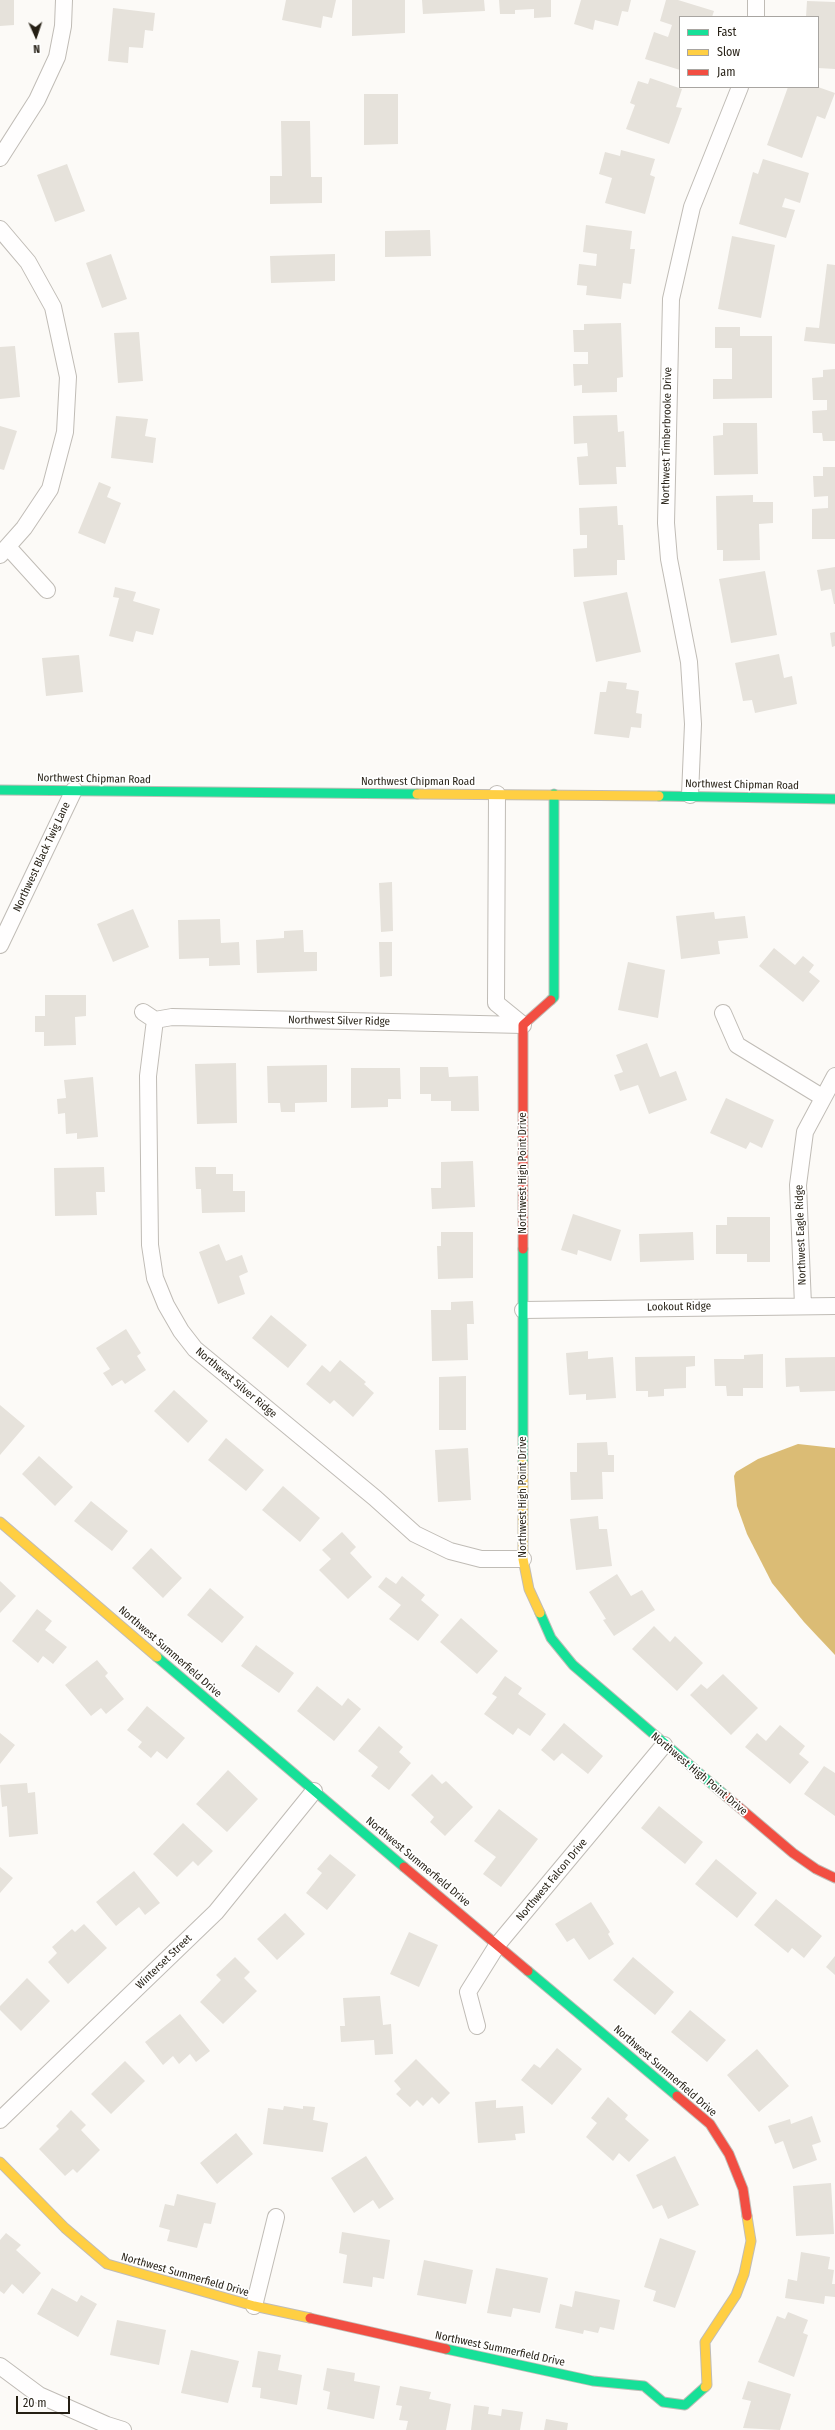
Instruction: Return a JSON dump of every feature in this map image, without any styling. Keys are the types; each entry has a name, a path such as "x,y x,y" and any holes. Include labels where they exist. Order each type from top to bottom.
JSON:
{"street":[{"path":"0,158 37,100 57,57 63,26 64,0"},
{"path":"756,0 756,16"},
{"name":"Northwest Timberbrooke Drive","path":"690,795 693,724 689,662 670,566 666,523 671,299 692,207 740,88"},
{"path":"0,229 28,262 53,307 68,377 65,432 50,489 24,528 4,551 47,590"},
{"name":"Northwest Chipman Road","path":"0,790 203,793 690,795 835,799"},
{"name":"Northwest Black Twig Lane","path":"0,945 74,790"},
{"path":"497,794 496,1003 523,1025 554,997 554,794"},
{"path":"723,1013 737,1045 822,1097"},
{"name":"Northwest Silver Ridge","path":"523,1025 149,1016 148,1076 150,1246 155,1278 166,1305 181,1331 195,1350 375,1498 415,1534 450,1551 481,1560 523,1559"},
{"name":"Northwest High Point Drive","path":"523,1025 523,1559 529,1589 551,1638 573,1665 664,1745 793,1854 816,1869 835,1878"},
{"name":"Northwest Eagle Ridge","path":"803,1305 798,1185 805,1132 822,1097 835,1076"},
{"name":"Lookout Ridge","path":"523,1310 803,1305 835,1306"},
{"name":"Northwest Summerfield Drive","path":"0,1522 314,1791 498,1944 710,2124 729,2154 743,2189 751,2241 744,2274 736,2295 705,2342 707,2385 685,2405 663,2402 644,2386 593,2381 254,2306 146,2278 107,2264 66,2228 0,2162"},
{"name":"Northwest Falcon Drive","path":"478,2026 468,1992 498,1944 664,1745"},
{"name":"Winterset Street","path":"0,2120 216,1912 314,1791"},
{"path":"254,2306 276,2217"},
{"path":"0,2366 39,2395 106,2428 123,2430"}],"shaded area":[{"path":"798,1444 835,1448 835,1655 804,1622 772,1583 747,1534 737,1506 734,1476 736,1472 758,1459"}],"building":[{"path":"0,0 14,0 14,25 0,26"},
{"path":"286,0 336,0 332,18 323,16 321,28 282,20"},
{"path":"352,0 405,0 405,33 352,36"},
{"path":"422,0 484,0 485,11 423,14"},
{"path":"499,0 551,0 551,17 534,18 534,9 515,10 515,14 500,14"},
{"path":"581,0 631,0 628,12 622,11 618,26 595,20 593,30 574,24"},
{"path":"666,0 678,0 714,11 712,16 679,16 679,70 645,59 654,32 668,37 672,25 660,21"},
{"path":"807,1 835,2 835,69 819,68 819,16 806,16"},
{"path":"113,8 155,13 153,31 145,30 143,48 129,47 128,63 108,61"},
{"path":"650,78 682,89 676,107 682,108 669,144 626,129 635,105 630,103 638,81 648,84"},
{"path":"819,87 835,93 825,119 817,116 802,158 767,145 788,88"},
{"path":"364,94 398,94 398,144 364,145"},
{"path":"281,121 310,121 311,177 322,177 322,203 270,204 270,176 282,176"},
{"path":"621,150 655,159 650,175 655,177 645,214 605,203 612,178 599,174 605,152 620,156"},
{"path":"763,159 809,173 800,203 785,198 782,207 795,210 786,238 739,224 753,172 758,174"},
{"path":"67,164 85,211 55,222 37,175"},
{"path":"586,225 632,231 630,249 635,249 631,284 623,283 621,299 586,295 587,286 577,285 579,264 596,266 597,254 583,252"},
{"path":"430,230 431,256 385,257 385,231"},
{"path":"732,236 775,245 761,318 718,309"},
{"path":"111,254 127,299 102,308 86,263"},
{"path":"335,254 335,281 271,283 270,256"},
{"path":"827,264 835,265 835,344 804,341 806,327 819,328"},
{"path":"621,323 623,377 617,378 617,392 582,393 582,385 574,386 573,364 588,364 588,352 574,352 573,330 584,330 584,324"},
{"path":"715,327 740,327 740,336 772,336 772,398 713,399 713,379 732,379 732,348 715,348"},
{"path":"139,332 143,381 118,383 114,333"},
{"path":"15,346 20,397 0,399 0,347"},
{"path":"835,369 835,441 823,441 822,433 813,433 812,411 827,410 827,400 813,400 812,378 823,377 823,370"},
{"path":"617,415 618,432 624,431 626,467 616,467 617,484 579,485 577,457 588,456 587,443 574,444 573,416"},
{"path":"116,416 148,419 145,436 156,438 153,463 111,458"},
{"path":"723,423 757,423 758,474 714,475 713,436 723,435"},
{"path":"0,426 17,431 4,470 0,469"},
{"path":"823,467 835,467 835,539 812,539 812,509 828,508 828,496 814,497 813,476 823,476"},
{"path":"99,482 111,487 107,497 121,503 105,544 78,533"},
{"path":"753,495 753,502 773,502 773,523 759,524 760,560 723,561 723,550 717,550 716,496"},
{"path":"617,506 618,525 623,525 625,560 617,560 617,575 574,577 573,549 587,548 587,535 580,535 579,508"},
{"path":"835,567 834,604 831,589 821,591 817,570"},
{"path":"765,571 777,635 731,643 719,579"},
{"path":"115,587 136,592 133,601 160,609 153,635 136,631 133,642 109,636 119,598 113,597"},
{"path":"627,592 641,652 596,662 583,602"},
{"path":"835,632 835,646 832,647 830,633"},
{"path":"779,654 784,678 792,676 797,704 755,713 752,700 743,701 735,663"},
{"path":"79,655 83,692 46,696 42,658"},
{"path":"608,681 627,683 626,689 639,691 636,713 642,714 641,728 631,727 629,738 594,734 600,692 606,692"},
{"path":"392,882 393,931 381,932 379,883"},
{"path":"133,909 149,947 113,962 97,924"},
{"path":"714,912 715,919 745,916 748,938 718,941 720,954 681,959 676,916"},
{"path":"220,919 221,943 239,942 240,965 209,966 209,958 179,959 178,920"},
{"path":"303,930 304,952 317,952 317,971 257,973 256,940 284,938 284,931"},
{"path":"379,942 392,942 392,976 380,977"},
{"path":"774,948 795,965 803,956 814,965 809,972 820,981 803,1002 759,966"},
{"path":"628,962 665,970 658,1018 618,1010"},
{"path":"45,995 86,995 86,1016 75,1017 76,1045 44,1046 44,1032 35,1032 35,1016 45,1016"},
{"path":"647,1043 660,1077 676,1071 687,1100 649,1114 638,1085 620,1091 614,1075 623,1072 616,1055"},
{"path":"236,1063 237,1123 197,1124 195,1064"},
{"path":"327,1065 327,1102 295,1103 295,1112 281,1112 280,1103 268,1103 267,1066"},
{"path":"420,1067 448,1067 449,1077 478,1076 479,1111 451,1111 451,1101 431,1101 431,1094 420,1094"},
{"path":"351,1068 400,1068 401,1099 388,1099 388,1107 351,1108"},
{"path":"93,1077 98,1137 77,1139 77,1133 66,1134 65,1113 58,1114 57,1099 66,1098 64,1080"},
{"path":"726,1098 774,1120 762,1148 750,1142 746,1149 710,1133"},
{"path":"473,1161 475,1207 432,1209 431,1188 441,1188 441,1162"},
{"path":"104,1167 105,1192 96,1192 97,1215 55,1216 54,1168"},
{"path":"195,1167 216,1167 216,1174 233,1174 233,1191 245,1191 245,1212 202,1213 201,1189 196,1189"},
{"path":"573,1214 621,1230 611,1261 578,1250 577,1255 561,1250"},
{"path":"727,1217 770,1217 770,1262 747,1262 747,1254 716,1254 716,1225 727,1225"},
{"path":"441,1232 473,1232 473,1278 438,1279 437,1246 441,1246"},
{"path":"693,1232 694,1260 640,1262 639,1234"},
{"path":"219,1244 226,1261 242,1255 248,1272 239,1276 245,1294 218,1304 199,1252"},
{"path":"473,1301 474,1324 467,1324 468,1360 432,1361 431,1310 451,1310 451,1302"},
{"path":"271,1315 307,1345 288,1368 252,1338"},
{"path":"126,1329 141,1353 137,1356 146,1370 125,1384 122,1380 112,1386 103,1373 110,1369 96,1348"},
{"path":"588,1351 588,1359 613,1357 616,1398 586,1400 586,1394 569,1395 566,1353"},
{"path":"763,1354 763,1388 743,1388 743,1396 727,1396 726,1386 715,1386 714,1359 744,1359 744,1355"},
{"path":"695,1356 695,1366 686,1367 686,1388 664,1389 664,1396 648,1397 648,1391 636,1391 635,1357"},
{"path":"835,1357 835,1391 800,1392 799,1386 786,1387 785,1358"},
{"path":"340,1360 366,1382 364,1384 374,1393 353,1417 334,1400 330,1404 306,1384 322,1365 330,1372"},
{"path":"466,1376 466,1430 439,1430 439,1377"},
{"path":"174,1390 208,1421 188,1443 154,1411"},
{"path":"0,1405 25,1426 0,1455"},
{"path":"226,1438 264,1470 246,1491 208,1460"},
{"path":"607,1442 608,1455 614,1455 614,1472 602,1472 603,1499 571,1500 570,1472 577,1472 577,1443"},
{"path":"468,1448 471,1500 438,1502 435,1450"},
{"path":"39,1456 73,1487 55,1506 22,1474"},
{"path":"283,1486 320,1518 300,1542 262,1510"},
{"path":"91,1501 128,1531 112,1551 74,1521"},
{"path":"598,1516 599,1529 607,1529 612,1566 576,1570 570,1519"},
{"path":"342,1532 356,1547 350,1553 372,1577 348,1599 319,1570 331,1559 322,1550"},
{"path":"151,1548 182,1578 163,1598 132,1568"},
{"path":"617,1574 631,1596 642,1590 655,1610 614,1636 603,1620 606,1619 589,1592"},
{"path":"402,1576 425,1595 421,1600 439,1615 418,1641 389,1619 401,1605 378,1587 386,1577 396,1584"},
{"path":"0,1581 16,1596 0,1613"},
{"path":"210,1588 244,1617 222,1643 187,1615"},
{"path":"37,1609 52,1621 45,1630 67,1647 53,1664 43,1656 38,1663 12,1641"},
{"path":"461,1618 498,1651 477,1674 440,1642"},
{"path":"654,1626 670,1642 675,1636 703,1663 677,1691 632,1649"},
{"path":"256,1645 294,1673 279,1693 241,1666"},
{"path":"97,1660 108,1673 105,1676 124,1699 106,1714 101,1708 91,1716 65,1685"},
{"path":"723,1674 758,1708 731,1735 690,1695 701,1684 707,1689"},
{"path":"505,1676 522,1688 518,1694 546,1714 530,1736 518,1728 513,1735 484,1714 497,1697 492,1694"},
{"path":"317,1686 342,1706 348,1698 361,1709 334,1741 297,1711"},
{"path":"147,1706 185,1738 167,1759 157,1751 151,1758 138,1747 142,1742 127,1730"},
{"path":"564,1723 603,1756 588,1774 562,1753 554,1761 541,1750"},
{"path":"780,1725 805,1746 799,1754 809,1762 790,1784 745,1747 757,1733 766,1741"},
{"path":"379,1726 403,1747 399,1752 411,1763 389,1790 371,1776 378,1767 358,1751"},
{"path":"0,1733 15,1745 0,1764"},
{"path":"824,1766 835,1773 835,1816 804,1794"},
{"path":"228,1770 258,1799 227,1832 196,1804"},
{"path":"432,1774 442,1784 446,1781 473,1807 445,1836 430,1822 434,1817 411,1795"},
{"path":"27,1783 28,1793 35,1792 38,1834 9,1837 7,1806 2,1807 0,1785"},
{"path":"659,1806 703,1842 685,1864 641,1828"},
{"path":"499,1809 538,1839 501,1887 483,1874 496,1857 474,1841"},
{"path":"183,1823 213,1851 198,1866 193,1861 177,1877 153,1854"},
{"path":"330,1854 356,1875 327,1910 306,1893 322,1873 317,1869"},
{"path":"716,1859 757,1893 737,1918 695,1884"},
{"path":"0,1867 13,1878 0,1893"},
{"path":"134,1871 160,1903 145,1915 139,1907 116,1926 96,1902"},
{"path":"776,1899 822,1936 804,1958 792,1948 788,1953 754,1925"},
{"path":"591,1902 610,1932 608,1934 614,1944 589,1960 574,1938 567,1942 555,1924"},
{"path":"285,1913 305,1934 277,1960 257,1939"},
{"path":"84,1924 107,1948 68,1984 48,1962 57,1953 52,1947 72,1929 75,1932"},
{"path":"409,1932 438,1945 419,1987 390,1974"},
{"path":"835,1956 835,1975 826,1967"},
{"path":"235,1957 250,1972 244,1978 257,1991 223,2024 200,2002 221,1980 216,1975"},
{"path":"633,1957 674,1992 655,2015 613,1980"},
{"path":"27,1978 50,2001 21,2031 0,2010 0,2006"},
{"path":"380,1996 383,2025 391,2024 393,2054 375,2055 374,2040 341,2042 340,2026 345,2026 343,1998"},
{"path":"690,2010 726,2040 707,2062 671,2032"},
{"path":"180,2014 210,2051 196,2062 190,2054 179,2064 173,2056 163,2065 145,2042"},
{"path":"557,2048 582,2069 552,2105 521,2080 534,2064 540,2068"},
{"path":"757,2049 789,2086 759,2112 727,2075"},
{"path":"416,2059 450,2093 439,2104 432,2097 423,2106 417,2100 410,2107 396,2094 401,2089 394,2081"},
{"path":"125,2061 145,2081 111,2114 91,2094"},
{"path":"608,2097 628,2115 625,2119 649,2140 629,2162 619,2153 613,2161 586,2137 597,2123 591,2118"},
{"path":"496,2100 496,2108 523,2106 525,2133 515,2134 516,2140 478,2143 475,2102"},
{"path":"284,2106 303,2109 303,2106 315,2107 313,2120 328,2123 323,2152 263,2144 268,2108 283,2110"},
{"path":"71,2110 86,2125 81,2130 100,2150 77,2173 73,2169 65,2176 39,2149 59,2129 56,2126"},
{"path":"812,2116 821,2142 812,2145 817,2160 793,2169 783,2141 775,2144 768,2126 790,2119 791,2124"},
{"path":"236,2133 253,2154 217,2184 200,2163"},
{"path":"366,2156 394,2199 379,2209 373,2200 354,2213 331,2178"},
{"path":"675,2156 699,2205 668,2219 662,2205 653,2209 636,2175"},
{"path":"831,2183 834,2234 796,2236 793,2186"},
{"path":"177,2194 216,2203 211,2224 204,2223 197,2248 167,2241 170,2230 159,2227 165,2204 174,2206"},
{"path":"342,2232 390,2240 384,2279 373,2277 372,2287 343,2283 347,2255 339,2253"},
{"path":"6,2233 21,2245 16,2250 41,2273 23,2294 12,2284 4,2294 0,2291 0,2240"},
{"path":"660,2238 696,2251 675,2308 653,2301 656,2291 644,2287"},
{"path":"801,2252 830,2257 828,2269 834,2270 832,2284 835,2284 835,2297 825,2296 824,2304 785,2298 788,2279 797,2281"},
{"path":"424,2260 473,2270 466,2304 417,2295"},
{"path":"496,2268 548,2278 540,2313 513,2308 511,2317 487,2313"},
{"path":"52,2288 77,2302 81,2295 97,2304 78,2337 37,2314"},
{"path":"575,2291 620,2300 614,2330 600,2327 598,2333 584,2330 583,2334 555,2328 560,2304 572,2307"},
{"path":"788,2312 808,2320 803,2333 808,2335 794,2377 758,2362 777,2316 785,2319"},
{"path":"117,2320 166,2330 159,2365 110,2355"},
{"path":"191,2350 239,2361 228,2403 181,2393"},
{"path":"258,2351 281,2355 278,2370 302,2375 297,2405 260,2398 261,2388 252,2387"},
{"path":"327,2368 355,2373 354,2381 380,2386 374,2419 327,2409 330,2392 323,2390"},
{"path":"748,2381 791,2394 780,2430 743,2428 751,2401 742,2399"},
{"path":"400,2386 431,2392 429,2399 451,2404 446,2430 406,2430 408,2421 399,2420 402,2406 396,2405"},
{"path":"474,2405 489,2407 488,2414 501,2416 502,2409 523,2412 520,2430 471,2430"},
{"path":"546,2419 568,2423 567,2430 544,2430"}],"traffic: fast":[{"path":"0,790 417,794"},
{"path":"551,1000 554,997 554,794"},
{"path":"659,796 835,799"},
{"path":"523,1249 523,1463"},
{"path":"540,1613 551,1638 573,1665 727,1797"},
{"path":"157,1657 404,1867"},
{"path":"528,1971 677,2096"},
{"path":"446,2349 593,2381 644,2386 663,2402 685,2405 705,2387"}],"traffic: slow":[{"path":"417,794 659,796"},
{"path":"523,1463 523,1559 529,1589 540,1613"},
{"path":"0,1522 157,1657"},
{"path":"0,2162 65,2228 107,2264 254,2306 310,2318"},
{"path":"705,2387 707,2385 705,2342 736,2295 744,2274 751,2241 747,2216"}],"traffic: jam":[{"path":"523,1249 523,1025 551,1000"},
{"path":"727,1797 793,1853 816,1869 835,1878"},
{"path":"404,1867 528,1971"},
{"path":"677,2096 710,2124 729,2154 743,2189 747,2216"},
{"path":"310,2318 446,2349"}]}
